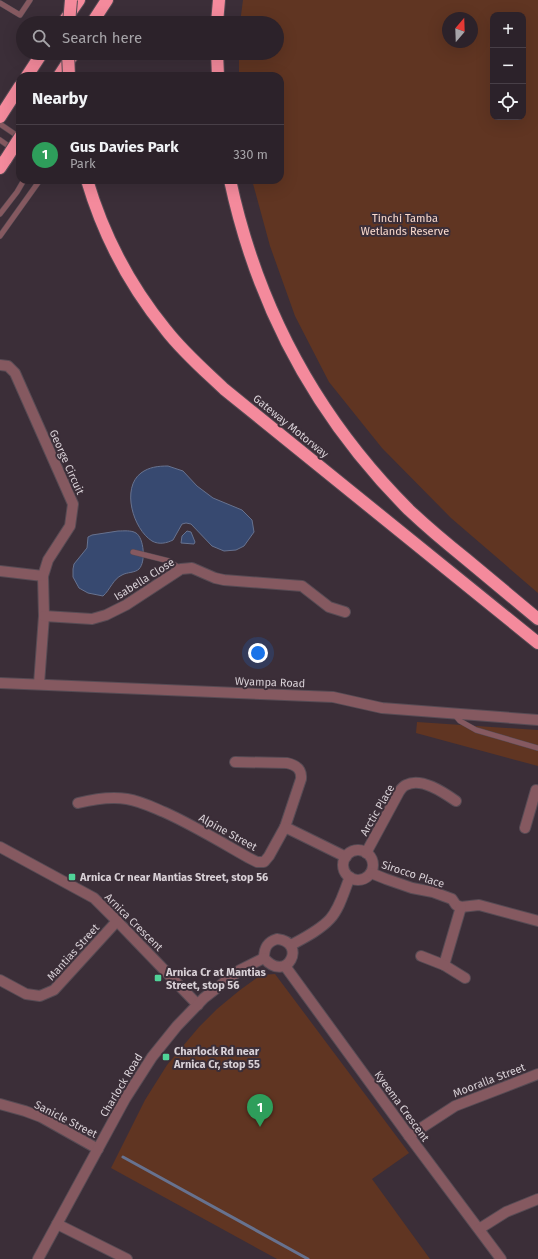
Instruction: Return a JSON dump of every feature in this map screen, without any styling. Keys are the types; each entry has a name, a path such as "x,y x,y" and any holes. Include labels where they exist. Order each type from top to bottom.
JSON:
{"highway":[{"path":"70,16 72,0"},
{"path":"68,16 79,0"},
{"path":"97,16 107,0"},
{"path":"218,16 219,0"},
{"path":"30,72 37,60"},
{"path":"68,60 69,72"},
{"path":"61,72 69,60"},
{"path":"217,60 218,72"},
{"path":"0,117 16,92"},
{"path":"3,164 16,143"},
{"name":"Gateway Motorway","path":"87,184 105,230 121,263 140,295 166,331 193,360 224,389 538,644"},
{"path":"231,184 243,234 269,306 284,339 337,426 364,461 410,510 433,532 538,619"}],"street":[{"name":"George Circuit","path":"0,365 8,366 15,373 73,504 70,526 48,560 43,576 44,616 39,684"},
{"name":"Isabella Close","path":"44,616 92,619 106,616 126,606 181,569 192,568 215,578 224,580 302,586 329,607 345,612"},
{"path":"0,571 43,576"},
{"name":"Wyampa Road","path":"0,683 333,697 382,708 538,720"},
{"path":"235,762 294,764 302,775 285,827 346,857"},
{"name":"Arctic Place","path":"366,853 404,785 413,782 421,783 456,801"},
{"path":"525,828 535,809 536,790"},
{"name":"Alpine Street","path":"78,803 102,798 126,799 140,802 180,820 257,862 264,862 269,856 285,827"},
{"name":"Arnica Crescent","path":"0,847 94,898 198,1005"},
{"path":"361,850 366,853 373,862 371,873 362,879 356,880 350,877 346,874 344,869 346,857 355,851 361,850"},
{"name":"Sirocco Place","path":"371,873 452,899 461,907"},
{"path":"291,945 321,927 330,919 341,900 350,877"},
{"path":"444,965 461,907 479,905 538,921"},
{"name":"Mantias Street","path":"0,980 26,994 40,996 54,990 117,921"},
{"path":"277,938 283,939 291,945 293,951 292,957 290,962 285,966 275,967 264,958 265,947 272,940 277,938"},
{"path":"421,956 444,965 465,978"},
{"name":"Charlock Road","path":"38,1259 125,1099 152,1057 177,1026 204,998 240,970 264,958"},
{"name":"Kyeema Crescent","path":"285,966 501,1259"},
{"name":"Mooralla Street","path":"409,1136 455,1106 538,1074"},
{"name":"Sanicle Street","path":"0,1104 41,1117 98,1149"},
{"path":"479,1229 506,1212 538,1199"},
{"path":"57,1224 127,1259"}],"lane":[{"path":"0,3 20,15 30,0"},
{"path":"0,124 16,134"},
{"path":"0,140 16,151"},
{"path":"0,214 22,184"},
{"path":"0,236 37,184"},
{"path":"132,552 169,561 181,569"},
{"path":"454,714 460,722 476,730 538,748"}],"green space":[{"name":"Tinchi Tamba Wetlands Reserve","path":"243,0 538,0 538,593 451,518 382,448 329,382 295,316 270,246 253,184 284,184 284,72 239,72 239,60 284,60 284,16 241,16"},
{"path":"417,722 538,730 538,766 416,733"},
{"path":"275,974 409,1153 372,1179 430,1259 277,1259 111,1168 145,1100 167,1065 199,1027 217,1009 261,975"}],"water":[{"path":"168,466 183,471 197,486 213,498 242,510 252,520 254,532 244,546 236,550 224,551 212,546 191,524 186,523 182,524 173,540 168,542 155,542 145,535 139,527 132,508 132,488 135,480 147,469"},
{"path":"118,531 132,531 139,536 143,550 143,561 139,569 119,577 103,596 88,593 79,588 73,577 73,569 74,564 87,548 88,537"},
{"path":"187,531 191,532 195,542 194,544 181,543 182,536"}],"waterway":[{"path":"123,1157 308,1259"}],"place":[{"name":"Arnica Cr near Mantias Street, stop 56","path":"72,877"},
{"name":"Arnica Cr at Mantias Street, stop 56","path":"158,978"},
{"name":"Charlock Rd near Arnica Cr, stop 55","path":"166,1057"},
{"name":"Gus Davies Park","path":"260,1127"}]}
